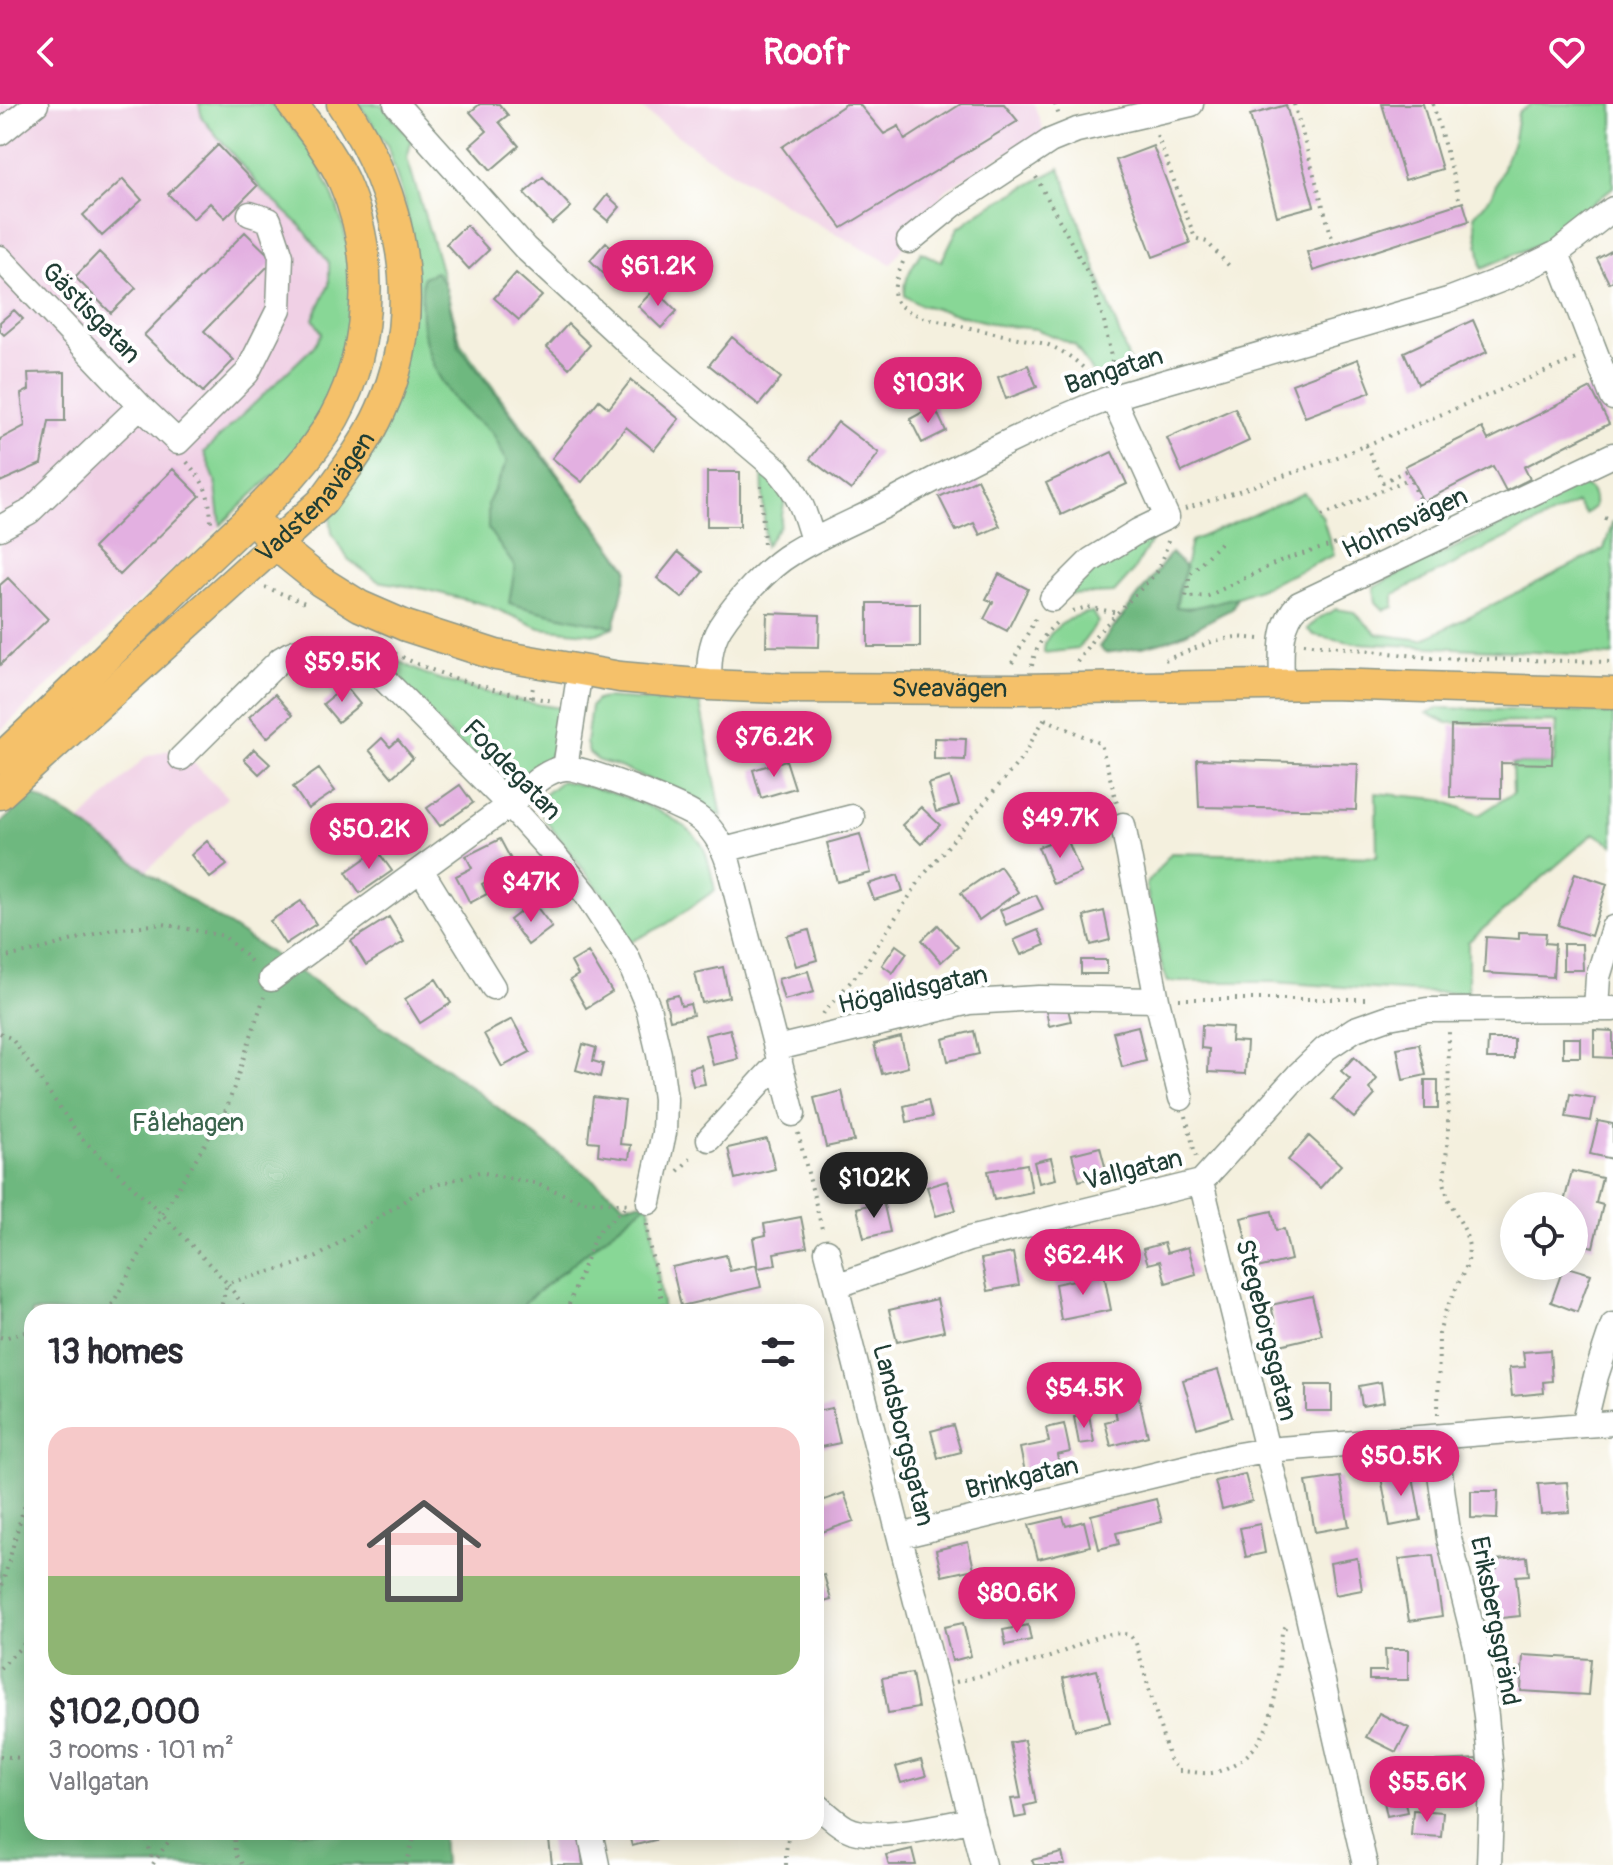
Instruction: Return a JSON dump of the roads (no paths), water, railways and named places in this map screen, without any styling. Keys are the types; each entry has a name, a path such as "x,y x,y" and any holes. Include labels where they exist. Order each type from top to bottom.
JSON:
{"main road":[{"name":"Vadstenavägen","path":"0,759 251,517 303,462 326,430 344,396 359,357 364,318 361,240 342,178 326,150 292,104"},
{"name":"Vadstenavägen","path":"0,794 322,502 359,452 381,411 392,384 405,320 402,252 380,171 342,104"},
{"name":"Sveavägen","path":"251,517 320,581 360,606 406,626 496,655 660,682 1018,689 1369,685 1608,695"}],"street":[{"path":"2,128 36,104"},
{"path":"396,104 525,248 629,344 779,471 796,493 813,541"},
{"path":"909,241 953,205 1050,141 1065,134 1191,104"},
{"name":"Bangatan","path":"709,685 710,657 719,629 734,608 789,554 813,541 982,453 1066,415 1118,396 1448,300 1508,277 1557,253 1613,209"},
{"name":"Gästisgatan","path":"4,268 178,442 247,373 279,309 281,256 269,220 250,214"},
{"path":"1557,253 1613,398"},
{"path":"1052,599 1091,560 1167,517 1117,407 1118,396"},
{"path":"0,528 29,512 140,406"},
{"name":"Holmsvägen","path":"1282,685 1286,620 1299,604 1613,455"},
{"name":"Fogdegatan","path":"181,758 281,659 300,650 320,648 345,650 368,663 509,805 556,857 586,894 627,957 648,1007 665,1099 664,1133 639,1203"},
{"path":"565,768 580,670"},
{"path":"271,979 546,775 565,768 584,770 688,811 709,827 724,850 785,1051 793,1114"},
{"path":"724,850 852,817"},
{"path":"1123,825 1157,1000 1181,1098"},
{"path":"421,870 493,987"},
{"path":"1604,1009 1598,977 1613,928"},
{"name":"Högalidsgatan","path":"785,1051 969,1002 1039,998 1157,1000"},
{"name":"Vallgatan","path":"836,1286 969,1239 1201,1182 1263,1111 1325,1049 1382,1008 1604,1009"},
{"path":"709,1139 785,1051"},
{"name":"Stegeborgsgatan","path":"1201,1182 1307,1612 1365,1865"},
{"name":"Landsborgsgatan","path":"827,1251 983,1865"},
{"path":"1584,1425 1613,1325"},
{"name":"Brinkgatan","path":"900,1536 1267,1450 1613,1423"},
{"name":"Eriksbergsgränd","path":"1437,1437 1449,1538 1476,1646 1486,1716 1492,1784 1489,1865"},
{"path":"824,1811 848,1829 869,1834 972,1820"},
{"path":"592,1840 597,1865"}],"park label":[{"name":"Fålehagen","path":"188,1123"}]}
